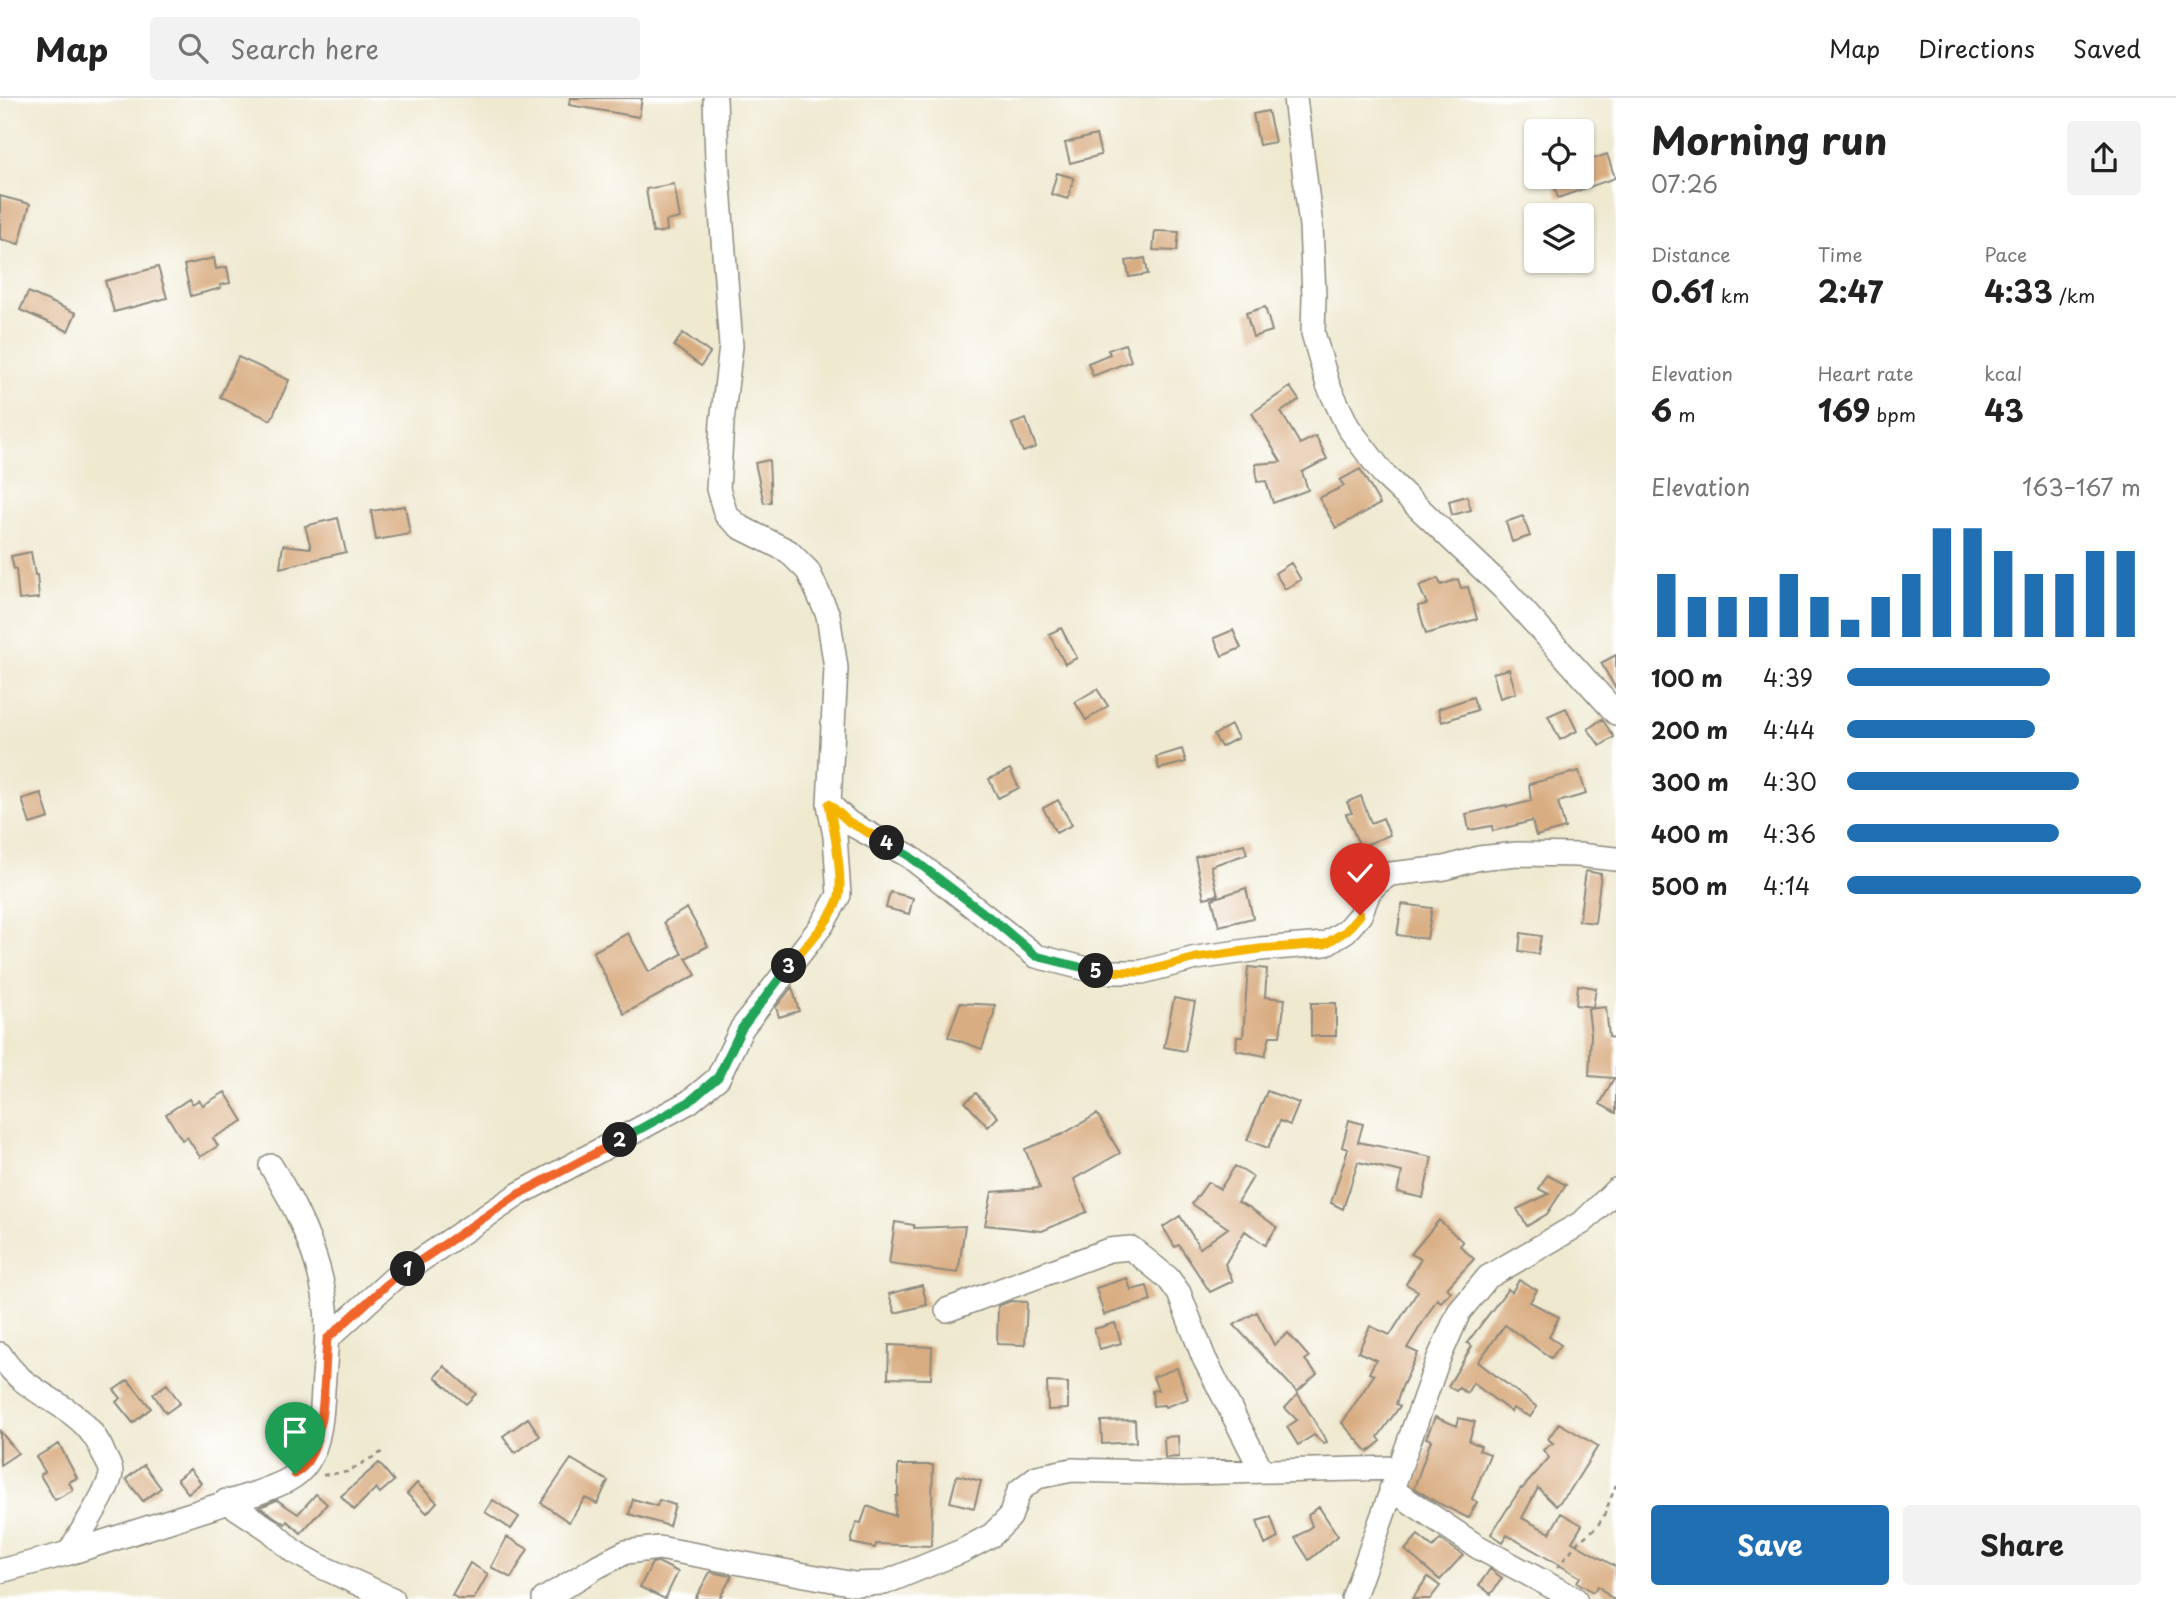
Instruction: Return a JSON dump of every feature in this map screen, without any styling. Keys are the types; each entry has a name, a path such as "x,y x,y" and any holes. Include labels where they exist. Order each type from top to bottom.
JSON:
{"street":[{"path":"327,1339 394,1278 519,1194 689,1102 718,1077 742,1028 821,925 839,895 835,835 829,804 836,668 828,615 808,571 788,551 740,527 726,515 718,489 731,346 715,98"},
{"path":"1295,98 1311,226 1313,334 1328,385 1348,427 1385,476 1503,588 1616,713"},
{"path":"829,804 849,822 909,856 1036,956 1099,972 1142,972 1196,958 1259,949 1325,944 1346,931 1360,915 1370,892 1390,874 1445,868 1479,858 1517,854 1616,859"},
{"path":"0,1571 69,1553 286,1482 307,1464 316,1442 322,1406 327,1339 325,1296 316,1260 286,1191 271,1166"},
{"path":"1353,1599 1438,1360 1459,1312 1488,1277 1583,1222 1616,1190"},
{"path":"947,1310 1109,1250 1131,1248 1168,1278 1179,1293 1204,1358 1262,1471"},
{"path":"0,1354 23,1382 83,1420 102,1448 111,1473 106,1490 69,1553"},
{"path":"544,1599 626,1552 659,1548 854,1584 884,1583 962,1551 992,1535 1010,1517 1019,1491 1037,1477 1072,1469 1183,1473 1262,1471 1395,1478 1478,1547 1575,1599"},
{"path":"226,1502 270,1530 293,1551 392,1599"}],"path":[{"path":"295,1474 326,1475 347,1472 383,1452"},
{"path":"1541,1581 1556,1570 1578,1542 1597,1527 1616,1485"}],"building":[{"path":"570,98 642,98 639,117 569,105"},
{"path":"1268,111 1275,142 1259,145 1253,114"},
{"path":"1096,135 1101,155 1070,163 1065,143"},
{"path":"1607,154 1615,178 1594,185 1594,159"},
{"path":"1057,173 1074,178 1068,199 1051,194"},
{"path":"674,184 680,218 666,221 667,231 653,233 646,189"},
{"path":"1555,189 1584,189 1558,198"},
{"path":"0,196 30,204 19,244 0,239"},
{"path":"1155,231 1179,232 1177,251 1153,250"},
{"path":"214,258 216,269 227,267 230,283 191,296 184,265"},
{"path":"1145,258 1148,274 1129,277 1126,261"},
{"path":"158,267 167,298 114,312 105,281"},
{"path":"28,292 76,313 68,331 20,310"},
{"path":"1265,307 1272,331 1253,337 1246,313"},
{"path":"683,333 710,353 701,366 674,346"},
{"path":"1125,344 1131,361 1093,376 1088,363 1110,354 1108,350"},
{"path":"238,357 289,380 271,420 220,397"},
{"path":"1290,387 1299,400 1281,412 1300,444 1316,436 1327,459 1302,472 1308,490 1273,503 1266,481 1257,482 1256,464 1281,462 1252,413"},
{"path":"1026,419 1036,447 1023,452 1012,424"},
{"path":"769,460 771,502 764,503 755,463"},
{"path":"1360,469 1380,504 1336,528 1319,498 1344,486 1340,480"},
{"path":"1467,496 1471,510 1452,515 1449,501"},
{"path":"405,506 410,534 376,540 371,511"},
{"path":"1523,516 1530,536 1512,542 1506,522"},
{"path":"338,518 346,552 280,568 283,545 311,548 305,526"},
{"path":"31,552 39,598 19,600 16,569 11,556"},
{"path":"1291,563 1301,580 1285,589 1275,573"},
{"path":"1438,578 1441,585 1458,579 1461,588 1468,587 1477,619 1426,634 1418,606 1427,604 1419,586"},
{"path":"1061,628 1077,658 1065,664 1049,634"},
{"path":"1233,630 1241,648 1222,656 1214,638"},
{"path":"1616,655 1616,689 1601,663"},
{"path":"1509,669 1516,693 1500,698 1493,673"},
{"path":"1097,689 1108,706 1086,720 1075,702"},
{"path":"1473,697 1477,710 1442,722 1438,709"},
{"path":"1566,708 1577,731 1560,740 1548,716"},
{"path":"1602,719 1614,737 1600,746 1588,729"},
{"path":"1231,725 1238,738 1221,747 1214,735"},
{"path":"1182,749 1186,762 1159,769 1156,757"},
{"path":"1010,769 1019,788 998,798 989,779"},
{"path":"1579,771 1586,794 1558,802 1565,828 1536,836 1532,821 1493,831 1492,826 1469,830 1466,814 1531,801 1529,784"},
{"path":"41,793 49,818 30,824 22,799"},
{"path":"1361,796 1371,823 1383,818 1390,835 1360,847 1346,814 1352,813 1347,802"},
{"path":"1058,800 1072,825 1056,833 1043,808"},
{"path":"1244,844 1247,854 1211,866 1218,895 1204,898 1195,857"},
{"path":"1586,871 1601,874 1595,923 1579,921"},
{"path":"1246,888 1253,918 1219,926 1212,899"},
{"path":"890,892 913,898 909,914 886,908"},
{"path":"1402,904 1432,908 1427,939 1397,935"},
{"path":"687,908 708,946 686,958 696,975 624,1014 593,952 628,933 649,972 682,954 664,922"},
{"path":"1521,933 1541,936 1538,954 1519,951"},
{"path":"1248,967 1267,969 1265,997 1285,999 1280,1036 1270,1036 1265,1056 1236,1050 1237,1037 1243,1037"},
{"path":"1578,985 1596,988 1593,1007 1576,1005"},
{"path":"792,987 799,1011 779,1017 776,1007"},
{"path":"1174,998 1195,1002 1185,1051 1164,1047"},
{"path":"960,1003 995,1005 982,1049 948,1037"},
{"path":"1311,1003 1336,1003 1336,1036 1311,1036"},
{"path":"1606,1007 1609,1037 1616,1038 1616,1113 1600,1104 1614,1078 1589,1076 1591,1034 1588,1009"},
{"path":"1267,1091 1299,1103 1290,1125 1280,1121 1268,1148 1247,1140"},
{"path":"225,1092 243,1121 213,1138 218,1146 200,1157 187,1137 182,1140 166,1114 189,1099 192,1104 199,1100 203,1105"},
{"path":"976,1093 998,1117 988,1127 965,1102"},
{"path":"1097,1114 1120,1153 1074,1179 1087,1212 1042,1231 985,1225 992,1192 1040,1188 1025,1149 1063,1134"},
{"path":"1349,1120 1363,1124 1358,1142 1432,1157 1423,1198 1397,1192 1402,1172 1358,1162 1343,1209 1331,1203 1348,1149 1342,1147"},
{"path":"1235,1166 1253,1177 1238,1202 1277,1227 1265,1245 1245,1231 1225,1264 1233,1281 1210,1292 1179,1245 1175,1247 1163,1227 1180,1216 1200,1248 1228,1228 1192,1204 1208,1182 1220,1189"},
{"path":"1547,1175 1566,1185 1547,1214 1527,1226 1517,1209 1549,1194 1539,1189"},
{"path":"1439,1220 1463,1242 1460,1246 1474,1259 1447,1288 1451,1292 1441,1302 1437,1299 1407,1348 1418,1353 1396,1404 1400,1406 1378,1437 1381,1441 1368,1452 1342,1423 1374,1375 1369,1373 1376,1360 1358,1352 1370,1326 1390,1335 1418,1291 1406,1284 1421,1259 1411,1254"},
{"path":"895,1222 914,1225 914,1228 965,1226 958,1273 889,1264"},
{"path":"1127,1278 1131,1290 1147,1286 1151,1301 1104,1315 1096,1288"},
{"path":"1519,1280 1537,1290 1530,1302 1559,1317 1549,1337 1561,1345 1551,1358 1505,1325 1478,1362 1537,1407 1530,1417 1513,1408 1511,1412 1473,1383 1467,1393 1448,1386 1472,1346 1467,1343 1508,1289 1512,1292"},
{"path":"922,1285 927,1305 895,1313 889,1294"},
{"path":"1011,1301 1027,1302 1025,1345 997,1344 998,1306"},
{"path":"1257,1312 1274,1345 1288,1333 1309,1357 1305,1360 1317,1374 1297,1392 1234,1325"},
{"path":"1115,1323 1121,1343 1100,1349 1094,1329"},
{"path":"889,1345 932,1347 931,1379 888,1378"},
{"path":"444,1366 476,1394 466,1404 435,1377"},
{"path":"1177,1368 1188,1399 1165,1407 1153,1406 1152,1391 1158,1390 1153,1377"},
{"path":"128,1380 151,1408 133,1423 116,1402 121,1398 114,1390"},
{"path":"1047,1382 1068,1383 1068,1409 1048,1410"},
{"path":"167,1384 180,1403 166,1413 153,1394"},
{"path":"1298,1394 1327,1442 1324,1444 1314,1435 1298,1445 1287,1427 1297,1420 1285,1408"},
{"path":"1435,1417 1457,1426 1459,1418 1475,1422 1469,1441 1481,1446 1479,1450 1490,1454 1472,1499 1477,1502 1468,1518 1414,1488 1431,1440 1426,1438"},
{"path":"528,1418 540,1436 515,1453 503,1436"},
{"path":"1135,1420 1136,1442 1102,1444 1101,1421"},
{"path":"1559,1423 1598,1446 1569,1492 1556,1506 1538,1488 1522,1518 1550,1533 1561,1513 1582,1525 1572,1542 1616,1567 1616,1599 1612,1599 1598,1586 1593,1592 1577,1582 1580,1577 1507,1535 1503,1542 1491,1534 1521,1488 1549,1458 1543,1450 1553,1443 1548,1439"},
{"path":"0,1431 18,1453 0,1465"},
{"path":"1178,1436 1179,1457 1165,1458 1164,1437"},
{"path":"59,1444 77,1478 69,1482 73,1490 55,1500 40,1475 45,1472 36,1457"},
{"path":"571,1459 608,1481 597,1504 585,1498 569,1522 541,1503"},
{"path":"379,1463 394,1481 380,1493 376,1488 354,1510 341,1496"},
{"path":"144,1465 161,1488 143,1501 126,1479"},
{"path":"898,1465 933,1465 931,1546 876,1544 875,1548 851,1543 856,1522 861,1523 867,1506 895,1516"},
{"path":"190,1469 201,1483 188,1493 177,1479"},
{"path":"957,1475 981,1481 974,1508 950,1502"},
{"path":"417,1483 437,1502 427,1513 407,1494"},
{"path":"316,1494 327,1504 301,1533 287,1521 285,1524 260,1507 277,1500 298,1514"},
{"path":"633,1499 657,1506 659,1500 675,1505 669,1526 629,1514"},
{"path":"493,1500 519,1517 511,1529 485,1512"},
{"path":"1319,1507 1338,1536 1309,1560 1295,1538 1312,1526 1308,1515"},
{"path":"1271,1517 1278,1538 1265,1545 1257,1521"},
{"path":"1418,1535 1433,1547 1440,1539 1463,1555 1440,1580 1405,1550"},
{"path":"507,1537 528,1549 511,1578 491,1567"},
{"path":"658,1562 678,1572 665,1599 640,1587 652,1563"},
{"path":"470,1563 488,1574 474,1599 459,1599 452,1595"},
{"path":"1490,1569 1502,1578 1491,1594 1479,1585"},
{"path":"710,1572 732,1576 719,1599 695,1599"},
{"path":"1428,1577 1440,1586 1430,1599 1412,1599"}],"route":[{"path":"295,1474 307,1464 316,1442 322,1406 327,1339 394,1278 519,1194 689,1102 718,1077 742,1028 821,925 839,895 835,835 829,804 849,822 909,856 1036,956 1099,972 1142,972 1196,958 1259,949 1325,944 1346,931 1360,915"}]}
